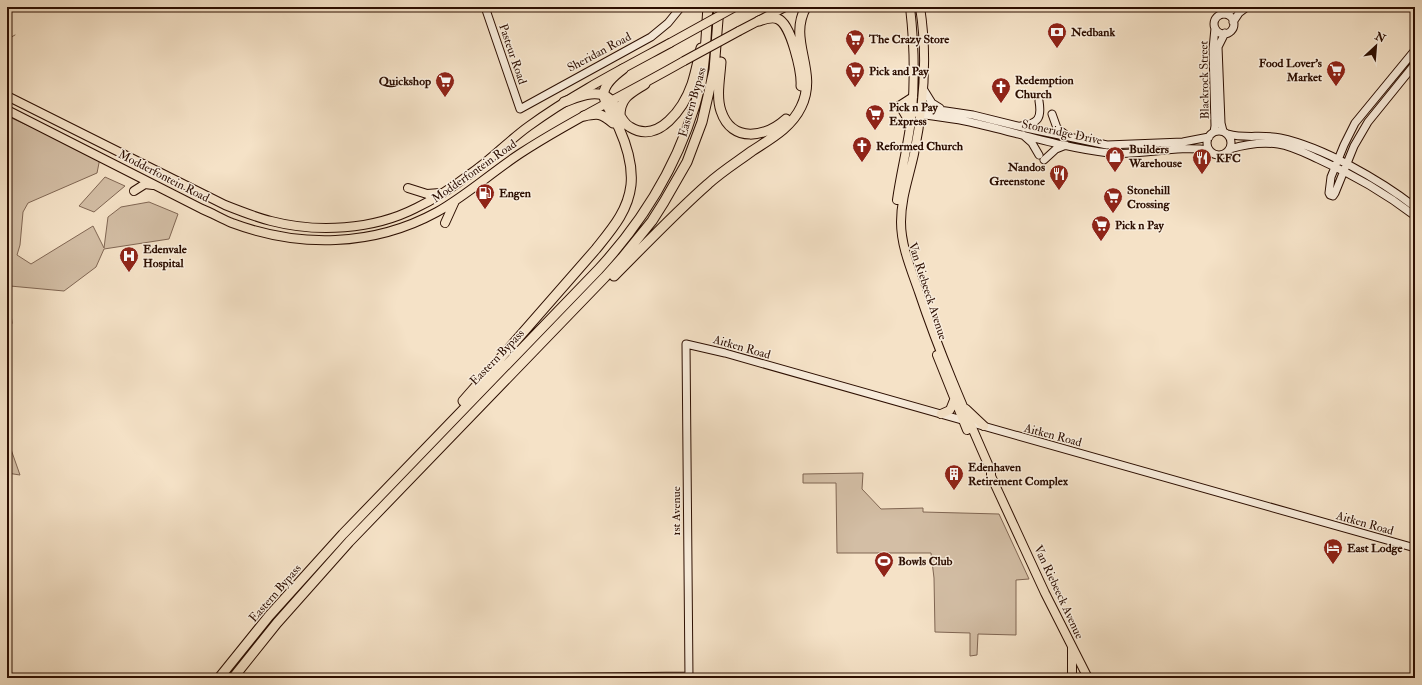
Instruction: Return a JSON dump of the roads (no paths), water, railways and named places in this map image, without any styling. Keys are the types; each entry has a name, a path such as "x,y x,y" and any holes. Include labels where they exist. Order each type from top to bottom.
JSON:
{"highway":[{"path":"564,102 588,94 607,100 630,128 646,132 661,127 675,114 683,103 692,85 702,42 707,7"},
{"name":"Eastern Bypass","path":"219,678 269,616 343,534 615,251 647,209 656,196 672,163 691,117 701,82 705,57 707,7"},
{"name":"Eastern Bypass","path":"233,678 277,623 349,542 614,268 638,240 664,202 687,162 702,122 714,70 719,7"},
{"path":"723,7 719,95 720,107 728,124 735,130 744,134 760,133 778,126 793,109 801,91 799,66 786,27 780,20 775,18 759,20"},
{"path":"522,363 586,303 694,196 729,167 780,132 796,116 803,102 807,87 805,64 798,31 800,19 806,7"},
{"path":"401,473 612,230 622,213 627,202 631,185 631,165 607,100 605,90 609,81 624,69"},
{"path":"620,116 620,106 624,99 645,84"},
{"path":"584,116 597,114 603,115 618,128"}],"main road":[{"name":"Modderfontein Road","path":"7,96 225,205 272,222 320,228 367,224 409,211 444,192 472,173 529,126 564,102 735,7"},
{"name":"Modderfontein Road","path":"7,110 154,185 231,222 269,234 297,239 329,241 370,236 414,224 431,215 456,200 519,154 584,116 607,100 645,84 684,61 785,7"},
{"path":"907,109 913,97 913,33 910,7"},
{"name":"Van Riebeeck Avenue","path":"920,7 924,41 924,90 914,154 902,199 901,222 903,244 924,323 954,400 966,422 985,468 991,476 1045,593 1072,644 1072,678"},
{"path":"907,109 913,97"},
{"name":"Van Riebeeck Avenue","path":"907,109 910,123 896,213 898,238 916,292 963,405 966,422"},
{"path":"134,191 144,184 154,185"},
{"path":"408,188 427,194 444,192"},
{"path":"445,223 456,200"},
{"path":"941,414 950,410 954,400"},
{"path":"963,405 984,426"},
{"path":"1072,644 1088,678"}],"street":[{"name":"Pasteur Road","path":"485,7 520,109"},
{"name":"Sheridan Road","path":"520,109 650,37 668,23 681,7"},
{"path":"1237,7 1225,14 1220,15 1216,19 1214,22 1215,28 1219,32 1225,33 1231,30 1239,13 1247,7"},
{"path":"1225,14 1234,22"},
{"name":"Blackrock Street","path":"1211,134 1215,126 1213,49 1215,28"},
{"name":"Blackrock Street","path":"1225,33 1218,47 1221,123 1226,132"},
{"path":"1415,50 1361,115 1350,131 1331,177 1329,193 1331,196 1334,195 1354,146 1368,122 1415,64"},
{"path":"924,90 932,104 945,111"},
{"path":"1019,126 1032,123 1037,120 1041,112 1039,102"},
{"name":"Stoneridge Drive","path":"907,109 969,121 1023,135 1107,145 1183,142 1211,134"},
{"name":"Stoneridge Drive","path":"921,111 945,111 973,115 1019,126 1102,152 1121,154 1195,148 1209,150"},
{"path":"1023,135 1032,143 1041,158 1069,141 1057,128 1052,114"},
{"path":"1226,132 1232,141 1230,149"},
{"path":"1337,163 1325,162 1292,148 1277,144 1249,144 1230,149 1225,154 1220,155 1214,154 1209,150 1207,143 1211,134 1226,132 1240,137 1272,136 1285,139 1306,146 1392,191 1415,207"},
{"path":"1325,162 1331,177"},
{"path":"1345,167 1415,216"},
{"name":"Aitken Road","path":"686,344 725,353 1415,548"},
{"name":"1st Avenue","path":"686,344 689,677"},
{"path":"506,678 689,677"}],"waterway":[{"path":"7,38 8,39 15,35"}],"place":[{"name":"Nedbank","path":"1057,49"},
{"name":"The Crazy Store","path":"855,56"},
{"name":"Food Lover's Market","path":"1336,87"},
{"name":"Pick and Pay","path":"855,88"},
{"name":"Quickshop","path":"445,98"},
{"name":"Redemption Church","path":"1001,104"},
{"name":"Pick n Pay Express","path":"875,131"},
{"name":"Reformed Church","path":"862,163"},
{"name":"Builders Warehouse","path":"1115,173"},
{"name":"KFC","path":"1202,175"},
{"name":"Nandos Greenstone","path":"1059,191"},
{"name":"Engen","path":"485,210"},
{"name":"Stonehill Crossing","path":"1113,214"},
{"name":"Pick n Pay","path":"1101,242"},
{"name":"Edenvale Hospital","path":"129,273"},
{"name":"Edenhaven Retirement Complex","path":"954,491"},
{"name":"East Lodge","path":"1333,565"},
{"name":"Bowls Club","path":"884,578"}]}
